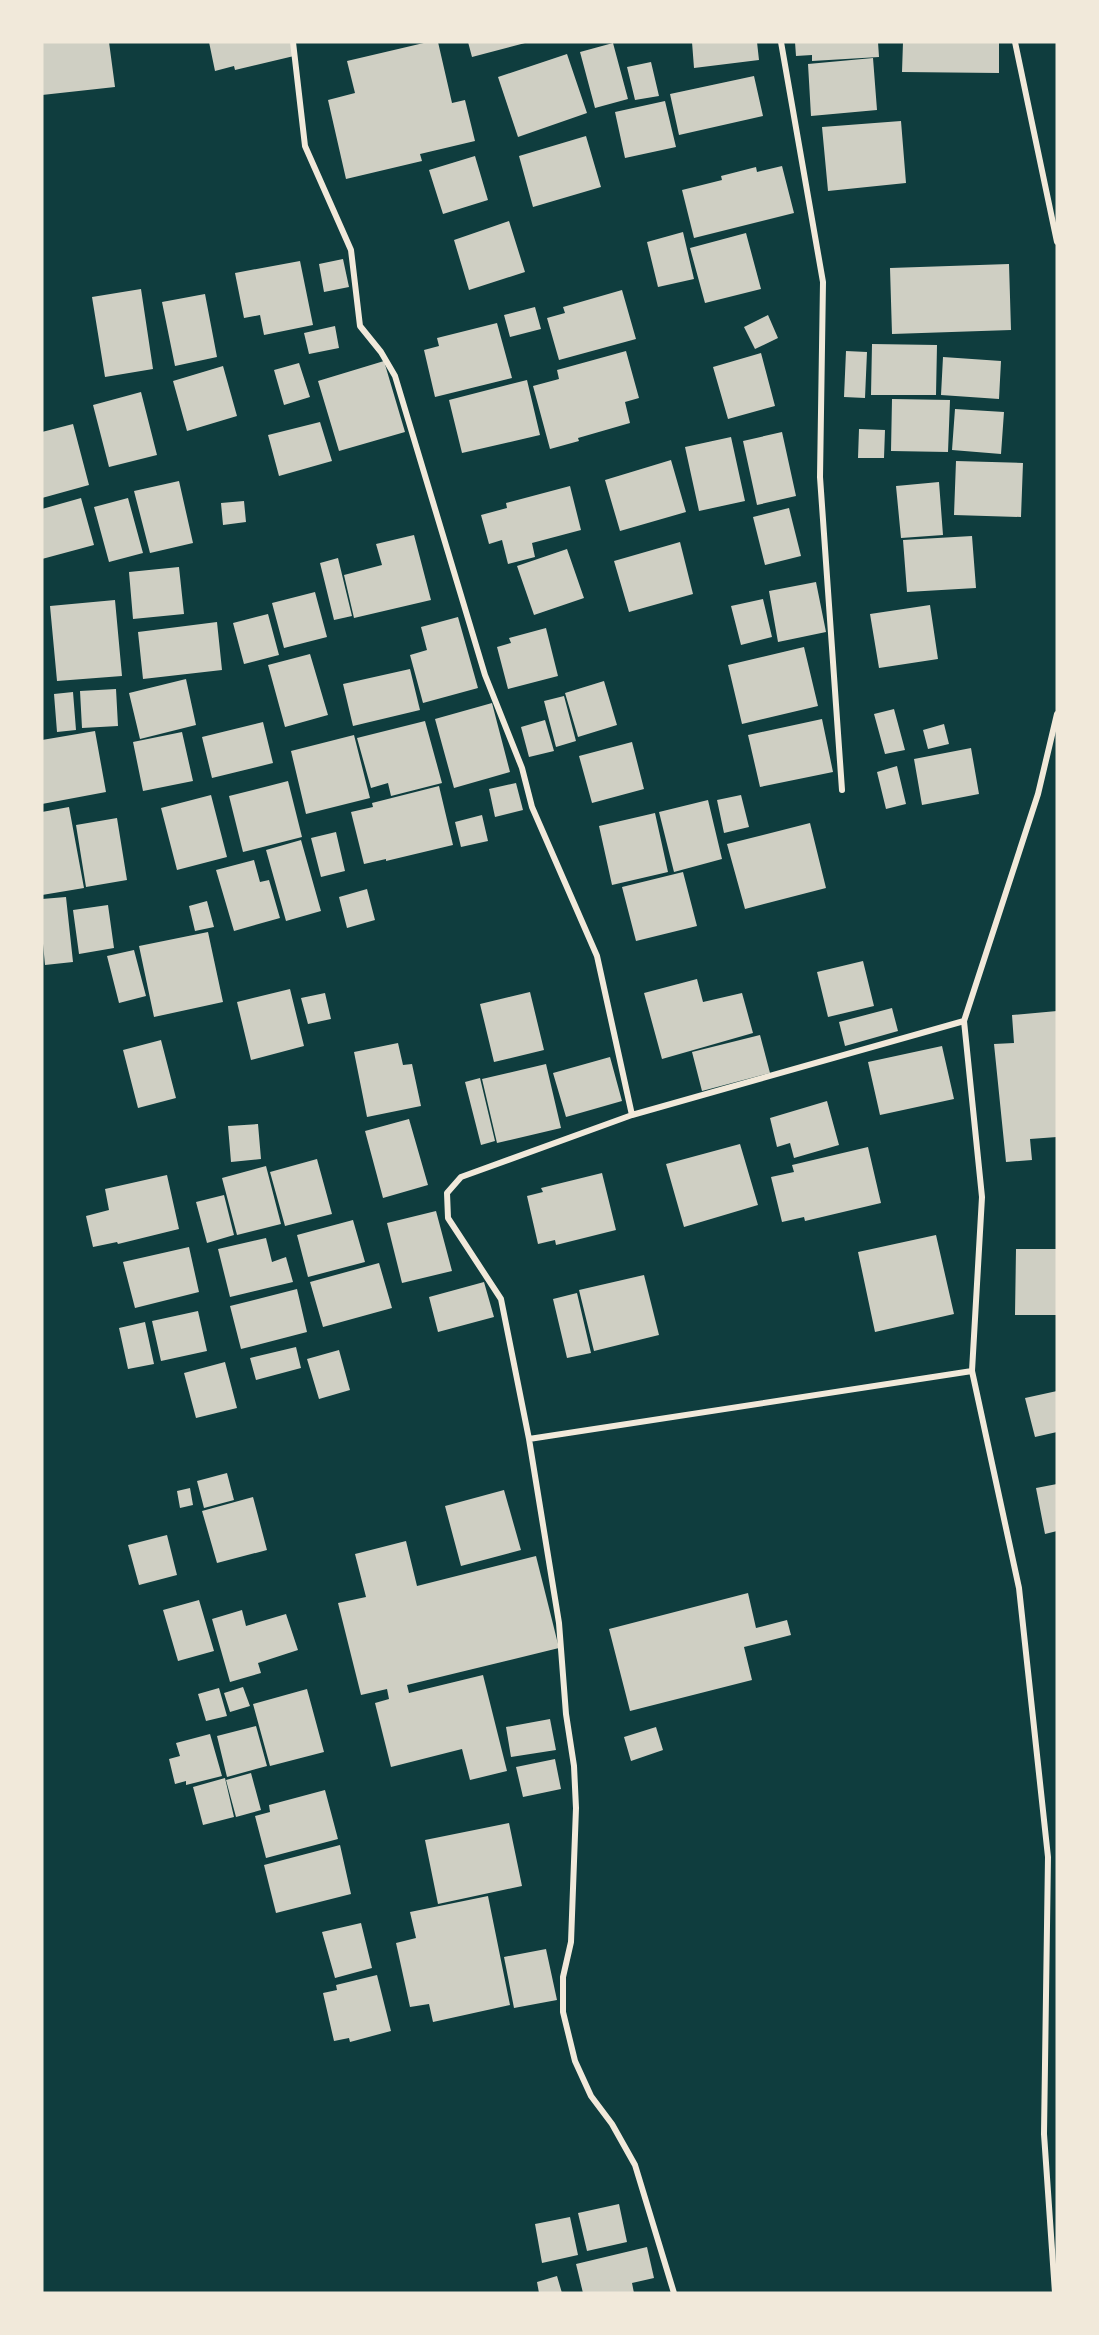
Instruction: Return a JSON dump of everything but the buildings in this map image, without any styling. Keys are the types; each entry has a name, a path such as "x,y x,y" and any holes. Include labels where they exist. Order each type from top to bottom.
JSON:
{"street":[{"path":"293,42 305,146 351,250 360,326 381,352 395,376 485,675 522,768 532,807 597,956 632,1115"},
{"path":"781,42 823,282 820,477 842,790"},
{"path":"1015,42 1057,242"},
{"path":"1055,2293 1044,2134 1048,1857 1019,1588 972,1371 982,1197 964,1020 1038,794 1057,714"},
{"path":"674,2293 635,2164 612,2124 591,2097 575,2061 563,2012 563,1977 571,1942 576,1808 574,1766 566,1714 559,1623 529,1439 501,1299 448,1218 447,1193 461,1177 632,1115 964,1020"},
{"path":"529,1439 972,1371"}]}
